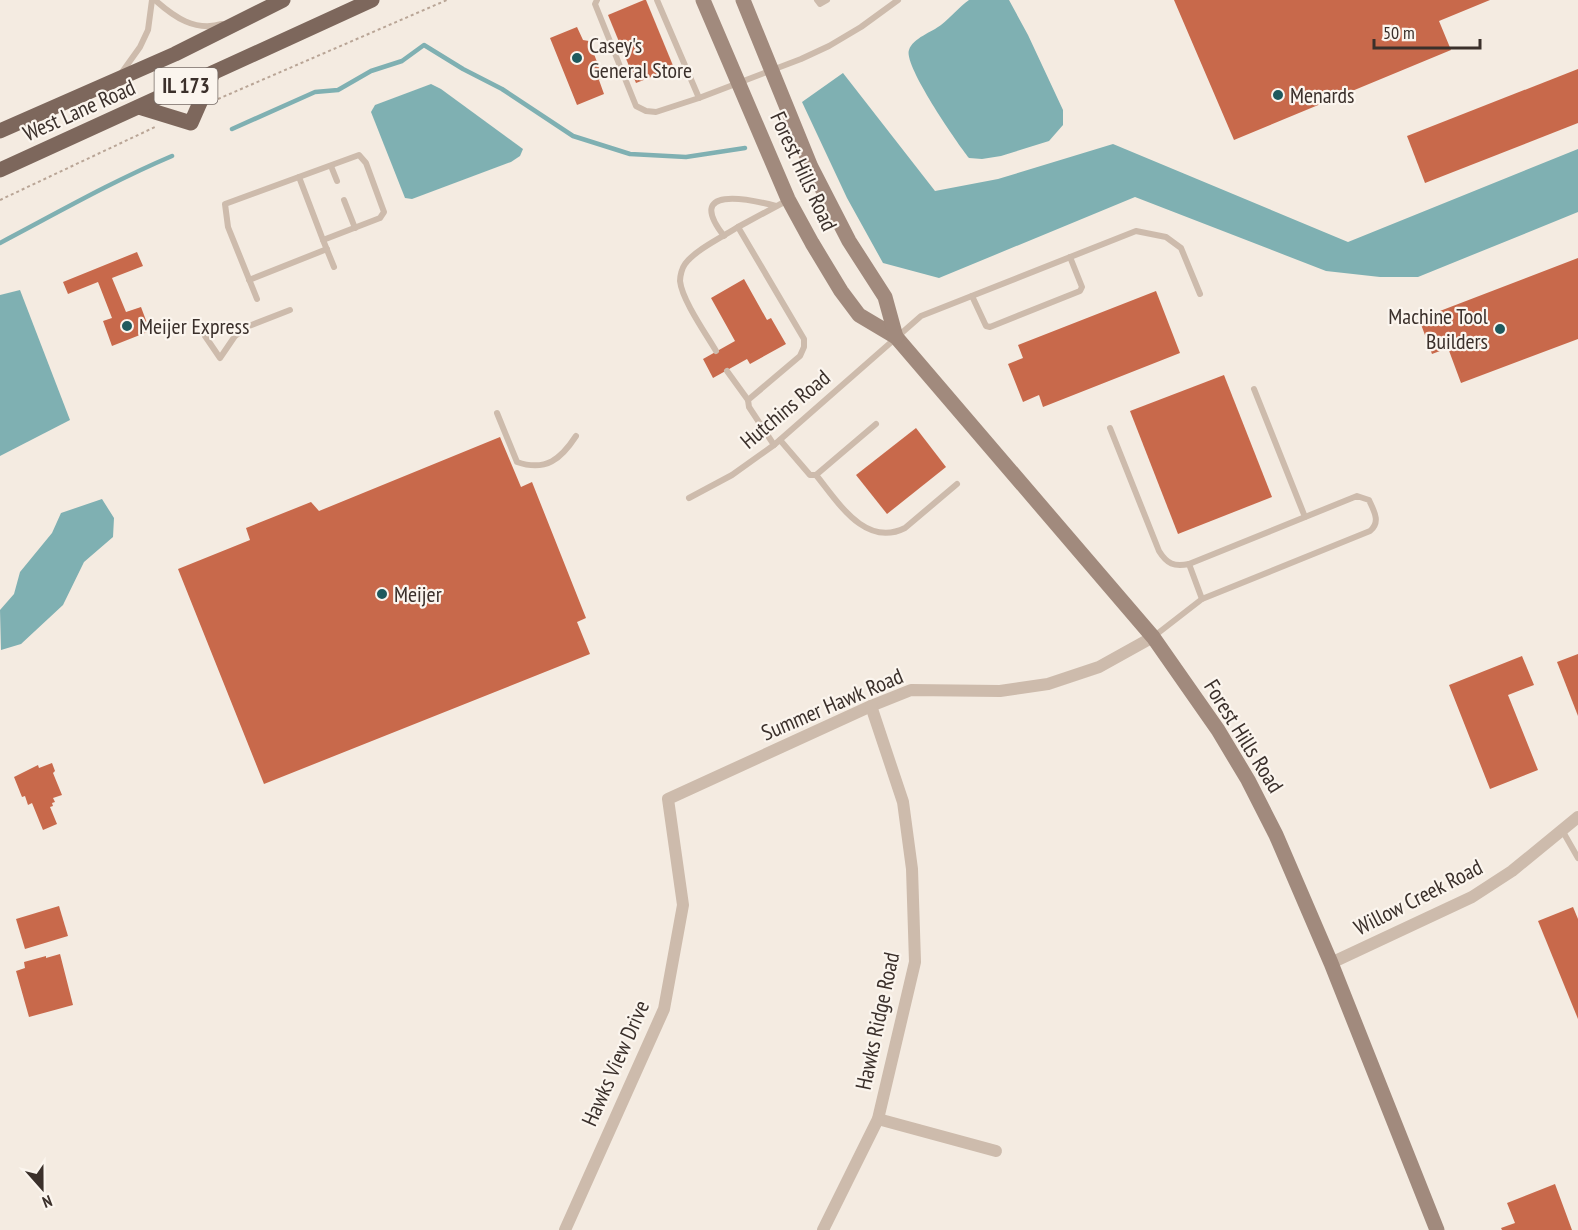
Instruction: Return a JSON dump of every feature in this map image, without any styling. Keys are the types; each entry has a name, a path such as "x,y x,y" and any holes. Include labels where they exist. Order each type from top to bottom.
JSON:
{"main road":[{"name":"West Lane Road","path":"0,131 175,54 283,0"},
{"name":"West Lane Road","path":"0,170 372,0"},
{"path":"140,107 191,123 213,73"}],"street":[{"name":"Forest Hills Road","path":"703,0 739,83 782,202 859,315 896,337 1153,637 1218,730 1248,780 1276,835 1330,963 1437,1230"},
{"name":"Forest Hills Road","path":"743,0 811,167 849,241 885,297 896,337"},
{"name":"Summer Hawk Road","path":"668,799 911,690 1000,691 1048,684 1099,667 1153,637"},
{"name":"Hawks Ridge Road","path":"823,1230 878,1119 915,962 912,869 903,802 871,706"},
{"name":"Hawks View Drive","path":"564,1230 664,1010 683,905 668,799"},
{"name":"Willow Creek Road","path":"1330,963 1472,897 1512,871 1578,817"},
{"path":"878,1119 996,1151"}],"lane":[{"path":"115,81 144,39 154,0 172,15 190,24 211,27 248,16"},
{"path":"597,0 595,4 636,106 646,111 656,112 739,83 829,46 861,27 898,0"},
{"path":"657,0 699,98"},
{"path":"817,0 820,4 827,0"},
{"path":"257,298 228,226 225,204 359,155 366,163 384,212 380,218 323,240"},
{"path":"331,166 337,181"},
{"path":"299,177 334,267"},
{"path":"724,236 712,216 713,207 720,200 730,197 782,202"},
{"path":"344,200 355,228"},
{"path":"716,351 686,298 680,281 682,271 686,262 738,227 782,202"},
{"path":"738,227 804,339 804,347 800,356 748,400"},
{"name":"Hutchins Road","path":"689,498 732,475 777,442 921,316 1136,231 1166,237 1181,248 1200,294"},
{"path":"249,280 327,249"},
{"path":"972,296 986,326 990,327 1080,291 1082,287 1070,257"},
{"path":"205,336 219,358 235,336 249,326 290,310"},
{"path":"727,371 748,400 749,407 777,442 810,475 816,475 876,424"},
{"path":"1254,389 1305,517"},
{"path":"497,413 517,462 527,466 550,462 562,456 576,436"},
{"path":"1110,428 1159,551 1170,564 1178,566 1189,564 1357,496 1369,500 1377,520 1376,526 1370,531 1202,598 1153,637"},
{"path":"816,475 847,513 868,531 881,534 894,533 904,528 957,484"},
{"path":"1189,564 1202,598"},
{"path":"1562,830 1578,858"}],"path":[{"path":"198,108 447,0"},
{"path":"0,200 175,118"}],"water":[{"path":"969,0 1009,0 1063,110 1063,125 1049,141 1001,156 982,159 969,158 922,87 909,58 911,46 941,25"},
{"path":"843,73 935,191 998,179 1113,144 1348,242 1578,149 1578,212 1418,277 1380,277 1326,271 1135,197 939,278 883,263 847,198 802,102"},
{"path":"431,84 523,149 520,156 511,162 412,199 405,198 371,112 375,105"},
{"path":"20,290 70,420 0,456 0,295"},
{"path":"102,499 114,518 113,537 84,562 63,605 21,644 1,650 0,610 14,594 20,572 52,533 61,513"}],"building":[{"name":"Casey's General Store","path":"646,0 674,68 636,83 608,15"},
{"name":"Menards","path":"1174,0 1490,0 1439,21 1451,50 1234,140"},
{"name":"Casey's General Store","path":"577,27 583,40 589,41 602,75 599,80 604,94 577,105 550,38"},
{"path":"1578,69 1578,123 1425,183 1407,136"},
{"path":"137,252 143,266 112,278 126,312 141,307 150,331 112,346 103,321 112,318 98,282 68,294 63,282"},
{"name":"Machine Tool Builders","path":"1578,258 1578,339 1461,383 1448,348 1432,354 1419,319"},
{"path":"744,279 767,320 771,318 786,344 750,364 747,359 713,378 703,359 735,341 711,298"},
{"path":"1156,291 1180,353 1043,407 1039,395 1023,402 1008,364 1023,358 1018,345"},
{"path":"1224,375 1272,497 1178,534 1130,411"},
{"path":"916,428 946,467 887,514 856,475"},
{"name":"Meijer","path":"500,437 521,487 532,482 586,618 577,622 590,654 264,784 178,569 250,540 246,528 311,502 319,511"},
{"path":"1578,654 1578,716 1557,662"},
{"path":"1522,656 1534,685 1508,695 1538,770 1490,789 1449,685"},
{"path":"52,763 55,771 53,773 62,795 53,798 55,802 50,807 57,824 43,830 32,803 28,805 25,796 22,797 14,777 38,765 39,768"},
{"path":"59,906 68,936 25,949 16,919"},
{"path":"1573,907 1578,919 1578,1019 1538,921"},
{"path":"60,954 73,1005 29,1017 16,971 25,968 24,962"},
{"path":"1555,1184 1572,1230 1502,1230 1501,1228 1515,1223 1507,1203"}],"waterway":[{"path":"232,129 315,92 338,90 371,71 402,61 424,45 502,89 573,136 630,154 686,157 745,148"},
{"path":"0,243 172,156"}],"place":[{"name":"Casey's General Store","path":"577,58"},
{"name":"Menards","path":"1278,95"},
{"name":"Meijer Express","path":"127,326"},
{"name":"Machine Tool Builders","path":"1500,329"},
{"name":"Meijer","path":"382,594"}]}
